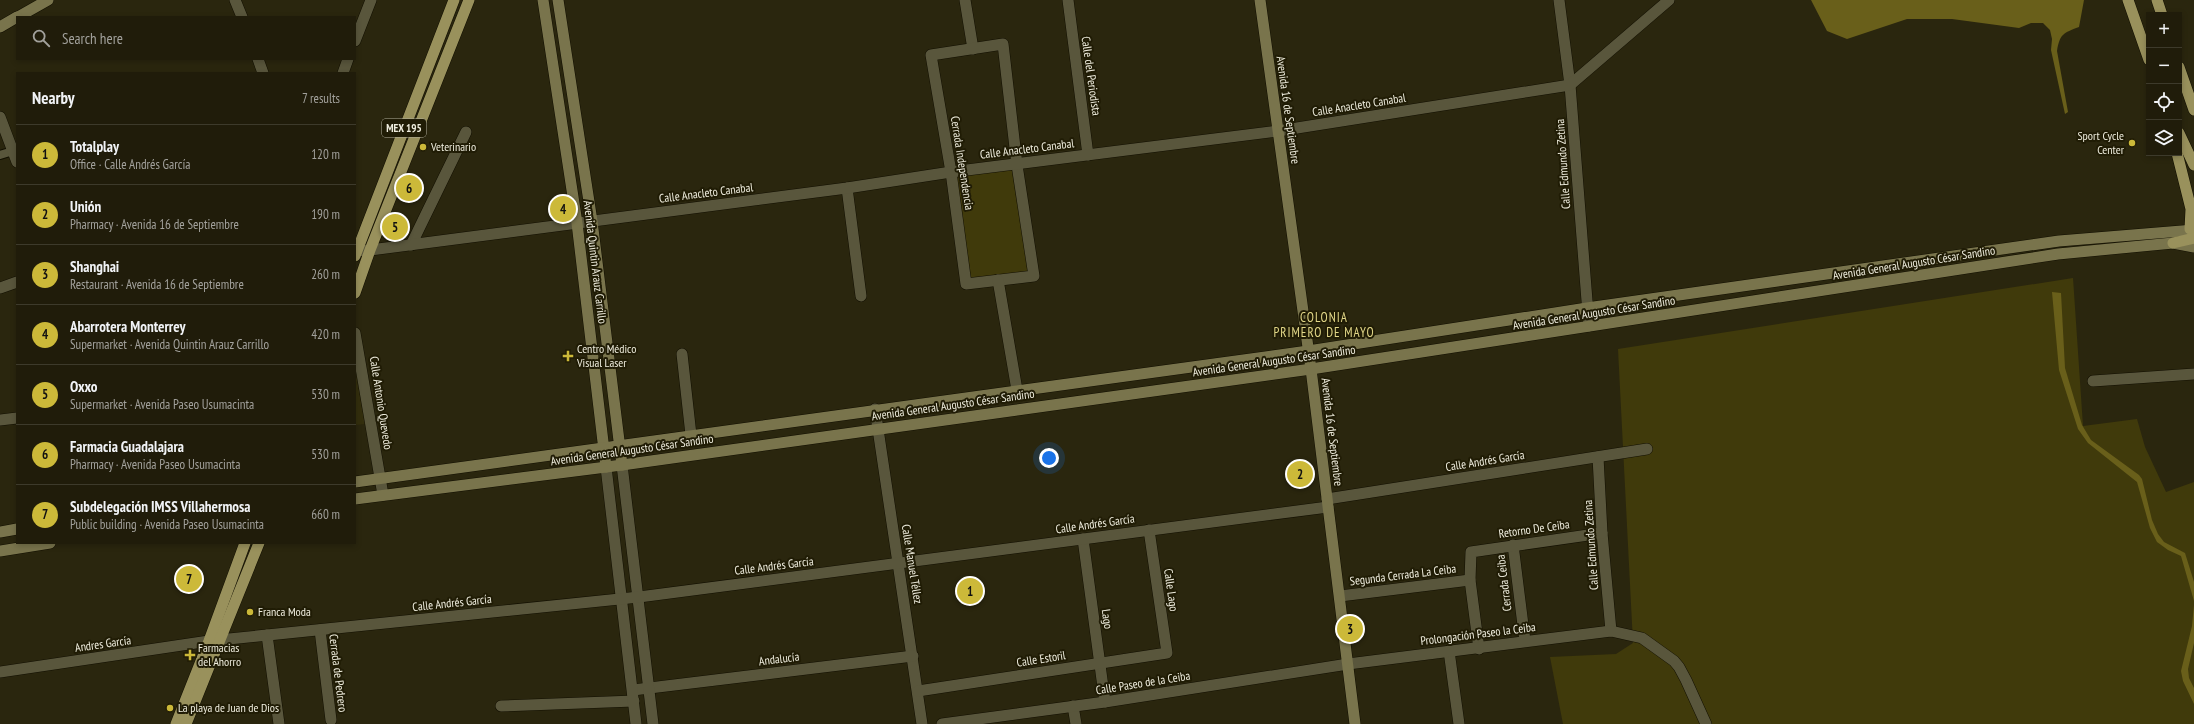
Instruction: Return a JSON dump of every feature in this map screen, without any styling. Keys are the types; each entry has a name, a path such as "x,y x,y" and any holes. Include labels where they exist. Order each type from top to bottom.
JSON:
{"main road":[{"name":"MEX 195","path":"356,254 454,0"},
{"name":"MEX 195","path":"356,290 370,250 469,0"},
{"name":"Avenida Quintin Arauz Carrillo","path":"543,0 577,223 606,467"},
{"name":"Avenida Quintin Arauz Carrillo","path":"558,0 592,221 622,465"},
{"name":"Avenida 16 de Septiembre","path":"1260,0 1311,369 1355,724"},
{"path":"2128,0 2146,51"},
{"path":"2157,0 2161,12"},
{"path":"19,16 44,1"},
{"path":"0,27 16,18"},
{"path":"2182,76 2194,110"},
{"path":"2182,139 2194,165"},
{"path":"2173,243 2193,232 2191,209 2178,156"},
{"name":"Avenida General Augusto César Sandino","path":"356,482 604,446 1308,351 1586,308 2059,241 2193,232"},
{"name":"Avenida General Augusto César Sandino","path":"356,499 622,465 878,428 1311,369 2058,254 2173,243 2194,247"},
{"path":"0,532 16,529"},
{"path":"0,551 44,544"},
{"path":"176,724 209,642 245,544"},
{"path":"186,724 259,544"}],"street":[{"path":"235,0 242,16"},
{"path":"356,39 371,0"},
{"path":"965,0 973,49 1003,44 1017,165 1034,276 998,280 1017,390"},
{"name":"Calle del Periodista","path":"1068,0 1088,155"},
{"name":"Calle Edmundo Zetina","path":"1559,0 1570,85 1586,308 1589,326"},
{"path":"1570,85 1669,0"},
{"name":"Cerrada Independencia","path":"973,49 931,55 966,284 998,280"},
{"path":"258,60 263,72"},
{"path":"343,72 348,60"},
{"name":"Calle Anacleto Canabal","path":"356,254 370,250 847,188 950,172 1017,165 1278,131 1570,85"},
{"path":"0,117 16,159"},
{"path":"411,245 466,132"},
{"path":"0,155 13,151"},
{"path":"847,188 860,296"},
{"path":"0,288 16,282"},
{"name":"Calle Antonio Quevedo","path":"356,339 383,495"},
{"path":"682,354 691,435"},
{"path":"2093,381 2194,374"},
{"name":"Calle Manuel Téllez","path":"875,409 922,724"},
{"path":"0,420 16,418"},
{"name":"Calle Andrés García","path":"221,640 622,599 1083,539 1328,503 1647,449"},
{"name":"Calle Edmundo Zetina","path":"1598,457 1602,533 1611,631"},
{"path":"622,465 654,724"},
{"name":"Avenida Quintin Arauz Carrillo","path":"606,467 636,724"},
{"name":"Calle Lago","path":"1149,530 1167,653"},
{"name":"Retorno De Ceiba","path":"1470,580 1471,552 1602,533"},
{"name":"Lago","path":"1083,539 1105,702"},
{"name":"Cerrada Ceiba","path":"1513,546 1525,641"},
{"path":"1470,580 1479,649"},
{"name":"Segunda Cerrada La Ceiba","path":"1340,596 1470,580"},
{"name":"Cerrada de Pedrero","path":"320,630 331,720"},
{"name":"Prolongación Paseo la Ceiba","path":"1348,664 1449,651 1479,649 1525,641 1611,631 1642,638 1674,661 1686,680 1706,724"},
{"path":"267,636 279,724"},
{"name":"Andres García","path":"0,672 221,640"},
{"path":"1449,651 1459,724"},
{"name":"Calle Estoril","path":"918,691 1167,653"},
{"name":"Andalucía","path":"633,690 913,656"},
{"name":"Calle Paseo de la Ceiba","path":"942,724 1007,719 1073,706 1348,664"},
{"path":"501,706 634,701"},
{"path":"1073,706 1076,724"}],"shaded area":[{"path":"1811,0 2084,0 2079,27 2063,35 2059,41 2057,51 2068,112 2065,114 2051,50 2052,39 2050,30 2043,23 2031,23 2019,28 1952,19 1907,19 1847,39 1827,31"},
{"path":"1017,165 1034,276 966,284 951,172"},
{"path":"2073,278 2083,426 2137,419 2145,447 2166,492 2194,482 2194,724 1563,724 1550,657 1616,654 1633,643 1618,349"},
{"path":"2052,292 2061,293 2065,368 2082,425 2091,440 2139,475 2142,479 2152,520 2158,534 2164,542 2185,553 2194,582 2194,601 2181,556 2168,550 2157,542 2150,528 2137,482 2088,443 2078,429 2059,370"},
{"path":"356,374 358,374 366,424 356,425"},
{"path":"2194,605 2194,643 2188,669 2189,678 2194,688 2194,704 2183,681 2181,671 2192,626"}],"place":[{"name":"Sport Cycle Center","path":"2132,143"},
{"name":"Veterinario","path":"423,147"},
{"name":"Farmacia Guadalajara","path":"409,188"},
{"name":"Abarrotera Monterrey","path":"563,209"},
{"name":"Oxxo","path":"395,227"},
{"name":"Centro Médico Visual Laser","path":"568,356"},
{"name":"Unión","path":"1300,474"},
{"name":"Subdelegación IMSS Villahermosa","path":"189,579"},
{"name":"Totalplay","path":"970,591"},
{"name":"Franca Moda","path":"250,612"},
{"name":"Shanghai","path":"1350,629"},
{"name":"Farmacias del Ahorro","path":"190,655"},
{"name":"La playa de Juan de Dios","path":"170,708"}],"district":[{"name":"COLONIA PRIMERO DE MAYO","path":"1324,324"}]}
